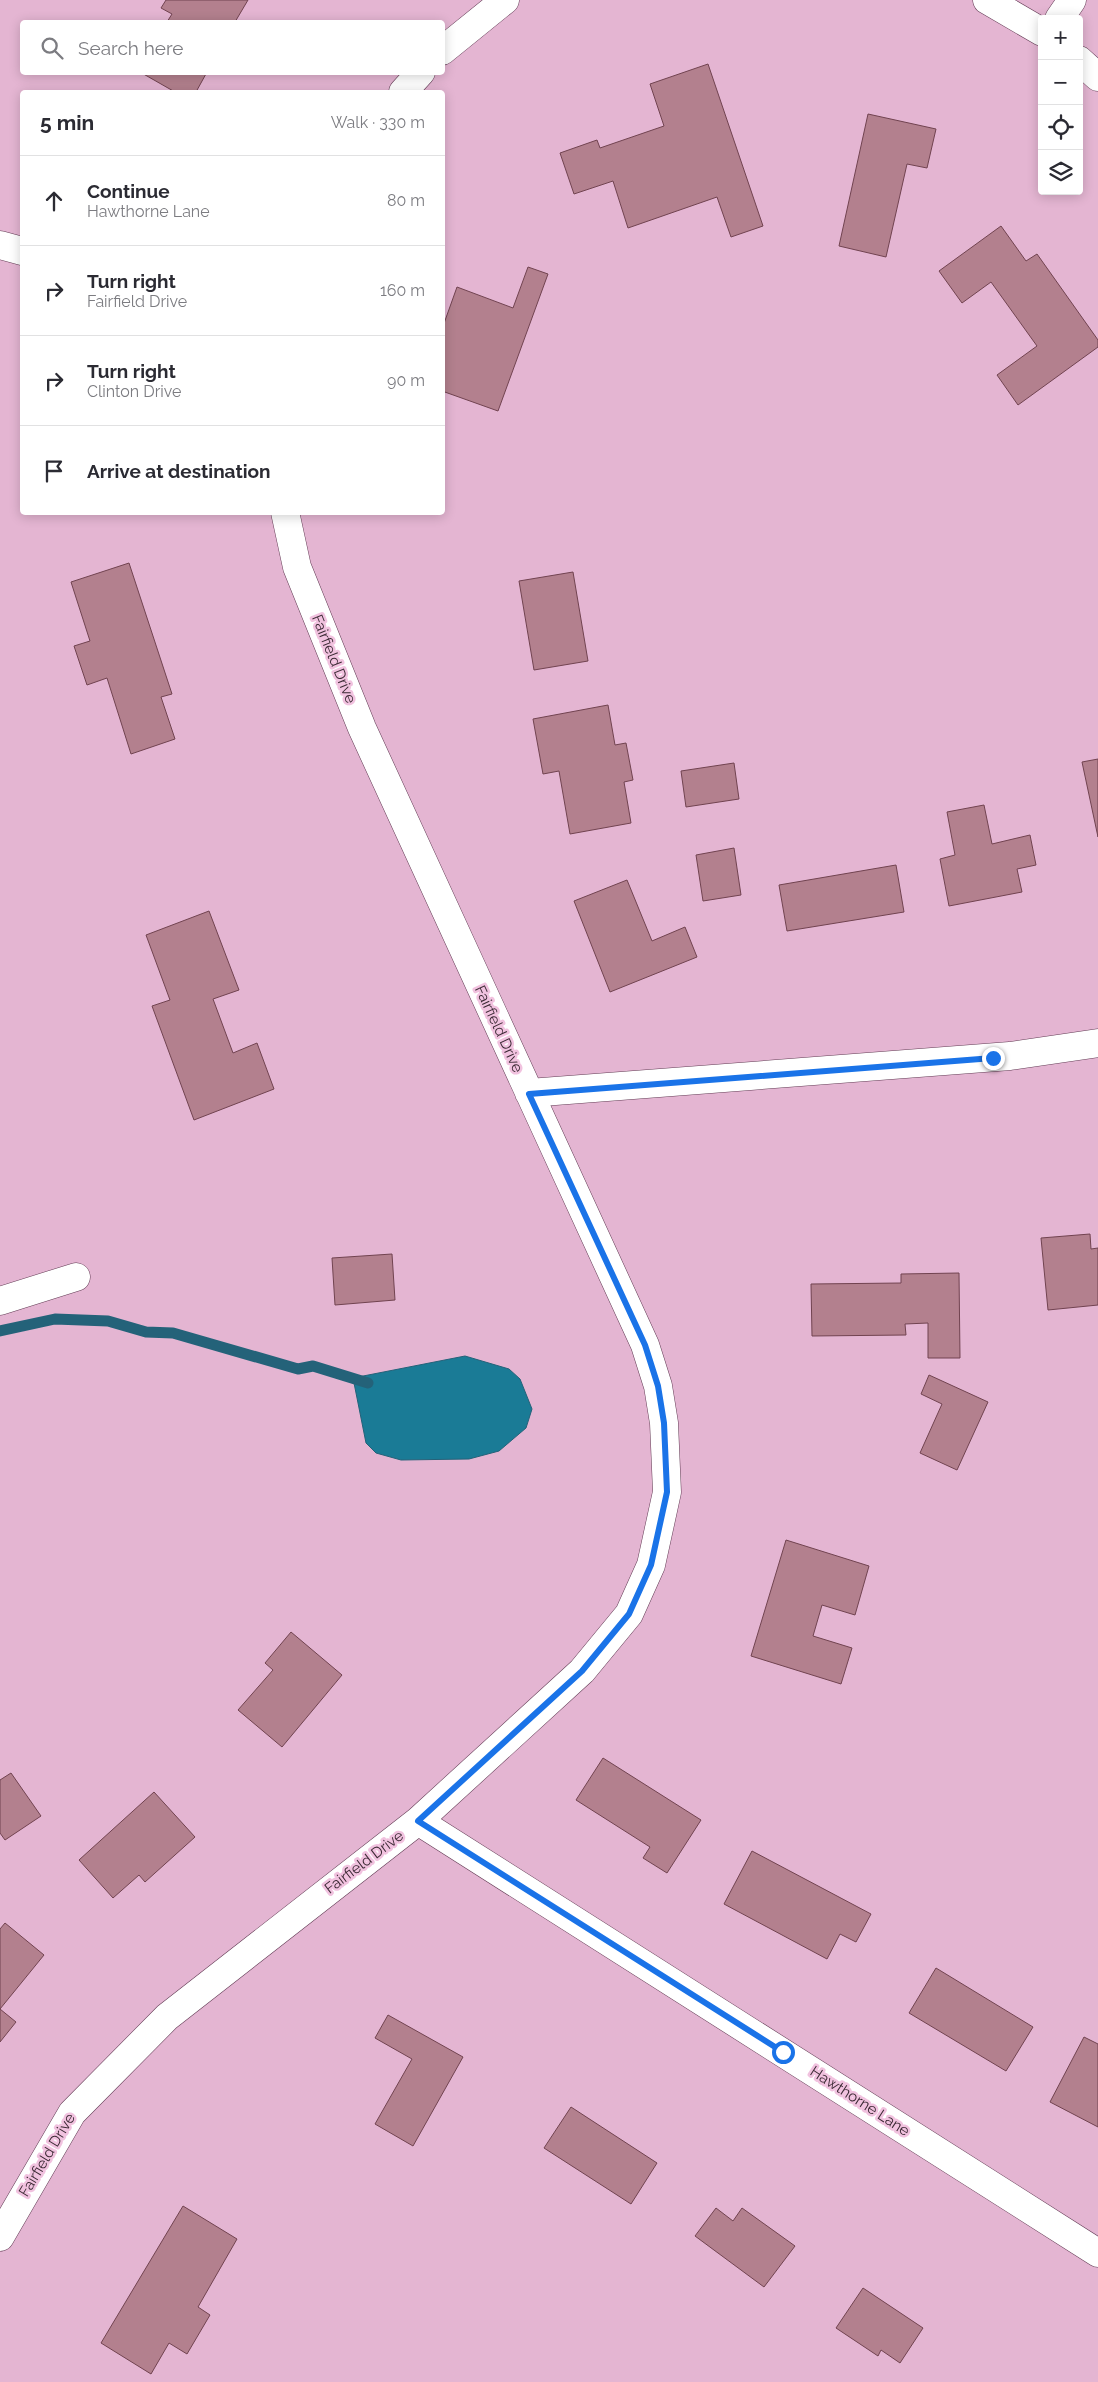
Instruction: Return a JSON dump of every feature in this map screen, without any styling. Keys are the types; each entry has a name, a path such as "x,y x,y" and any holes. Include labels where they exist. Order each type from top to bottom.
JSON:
{"street":[{"path":"445,49 505,0"},
{"path":"987,0 1038,30"},
{"path":"1062,15 1072,0"},
{"path":"1083,64 1098,77"},
{"path":"405,90 418,75"},
{"path":"0,245 20,250"},
{"name":"Fairfield Drive","path":"0,2237 72,2113 166,2017 418,1821 582,1671 629,1614 651,1565 667,1492 664,1423 658,1386 645,1345 362,728 297,567 286,515"},
{"path":"529,1094 1010,1056 1098,1043"},
{"path":"0,1301 76,1277"},
{"name":"Hawthorne Lane","path":"418,1821 1098,2253"}],"water":[{"path":"465,1356 509,1369 520,1379 532,1409 526,1428 499,1451 469,1459 401,1460 376,1453 366,1443 353,1378"}],"building":[{"path":"166,0 248,0 236,20 168,20 172,14 161,8"},
{"path":"708,64 763,226 731,237 717,197 628,228 613,181 574,194 560,153 597,140 600,148 664,126 650,84"},
{"path":"145,75 205,75 197,90 172,90"},
{"path":"868,114 936,129 927,168 907,164 886,257 839,246"},
{"path":"1001,226 1026,261 1037,254 1098,340 1098,347 1018,405 997,375 1037,346 991,282 962,303 939,271"},
{"path":"528,267 548,274 498,411 445,392 445,321 457,287 513,308"},
{"path":"129,563 172,694 161,697 175,739 131,754 107,678 87,685 74,646 90,641 71,582"},
{"path":"573,572 588,661 534,670 519,581"},
{"path":"608,705 615,745 626,743 633,780 624,782 631,823 570,834 559,771 543,774 533,719"},
{"path":"1098,759 1098,837 1082,762"},
{"path":"734,763 739,799 686,807 681,771"},
{"path":"984,805 992,844 1030,835 1036,865 1017,869 1022,892 949,906 940,859 955,855 947,812"},
{"path":"734,848 741,895 703,901 696,855"},
{"path":"896,865 904,912 787,931 779,885"},
{"path":"627,880 652,941 685,927 697,957 610,992 574,901"},
{"path":"209,911 239,990 213,999 233,1053 257,1043 274,1089 194,1120 152,1006 170,1000 146,935"},
{"path":"1090,1234 1091,1249 1098,1248 1098,1305 1048,1310 1041,1238"},
{"path":"392,1254 395,1300 335,1305 332,1258"},
{"path":"959,1273 960,1358 928,1358 928,1323 905,1324 906,1335 812,1336 811,1284 901,1283 901,1274"},
{"path":"929,1375 988,1402 957,1470 920,1453 942,1404 921,1394"},
{"path":"786,1540 869,1566 855,1615 822,1605 813,1636 852,1648 841,1684 751,1656"},
{"path":"291,1632 342,1675 282,1747 238,1710 273,1670 265,1663"},
{"path":"603,1758 701,1820 667,1873 643,1858 650,1847 576,1800"},
{"path":"11,1773 41,1816 5,1840 0,1833 0,1780"},
{"path":"154,1792 195,1837 145,1882 139,1875 113,1898 79,1860"},
{"path":"752,1851 871,1914 856,1942 840,1934 827,1959 724,1904"},
{"path":"5,1923 44,1955 0,2009 0,1929"},
{"path":"936,1968 1033,2027 1006,2071 909,2013"},
{"path":"0,2009 16,2022 0,2042"},
{"path":"388,2015 463,2057 413,2146 375,2124 412,2059 375,2038"},
{"path":"1084,2037 1098,2044 1098,2127 1050,2102"},
{"path":"571,2107 657,2163 631,2204 544,2148"},
{"path":"183,2206 237,2239 198,2307 210,2315 187,2354 169,2343 151,2374 101,2343"},
{"path":"716,2208 733,2221 742,2208 795,2246 764,2287 695,2236"},
{"path":"863,2288 923,2328 900,2363 881,2350 878,2356 836,2328"}],"waterway":[{"path":"0,1331 55,1319 108,1321 146,1332 173,1333 298,1369 313,1366 368,1383"}],"route":[{"path":"783,2052 418,1821 582,1671 629,1614 651,1565 667,1492 664,1423 658,1386 645,1345 529,1094 993,1058"}]}
